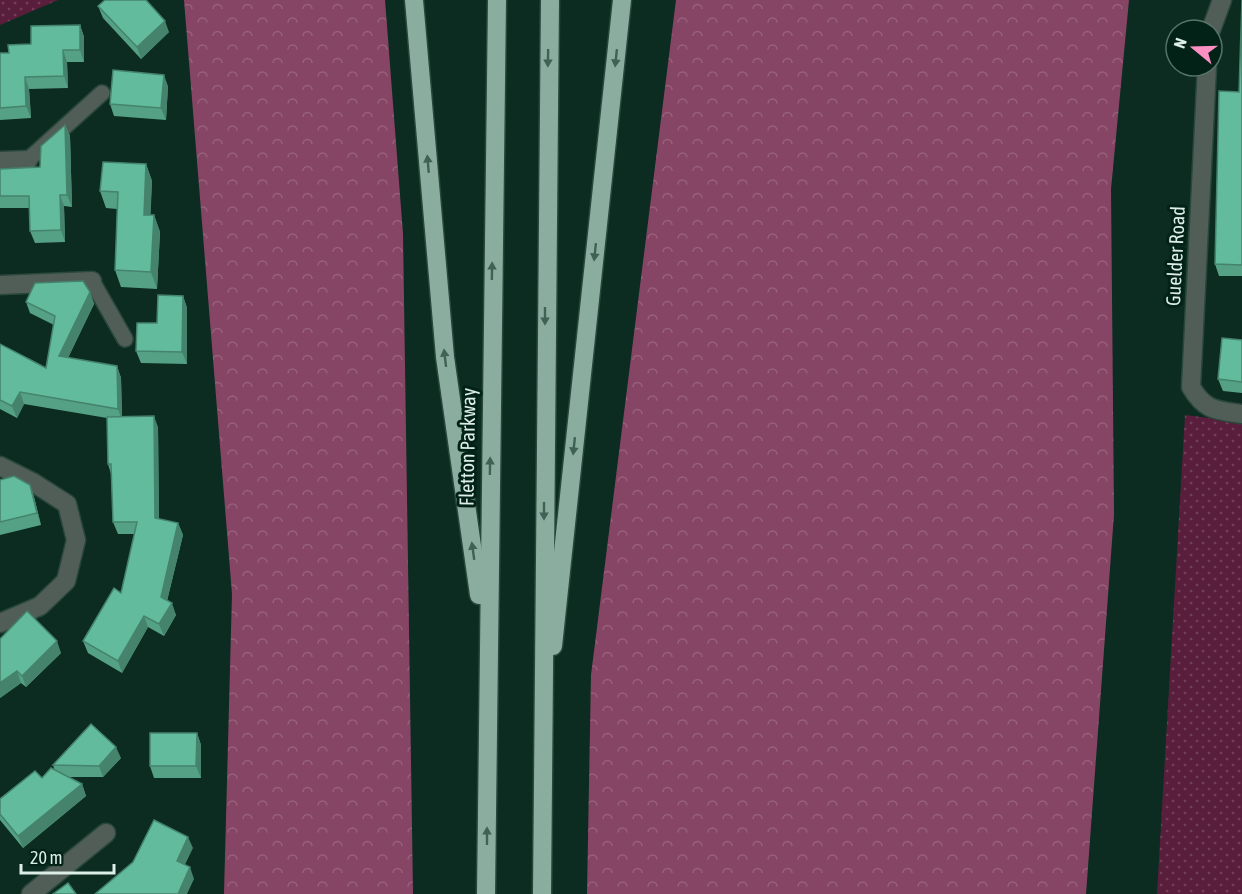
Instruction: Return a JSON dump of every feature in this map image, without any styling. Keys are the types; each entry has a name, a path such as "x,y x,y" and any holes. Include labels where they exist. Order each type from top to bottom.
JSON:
{"highway":[{"path":"414,0 445,357 487,650"},
{"name":"Fletton Parkway","path":"486,894 496,0"},
{"path":"542,894 550,0"},
{"path":"542,752 622,0"}],"street":[{"path":"1215,18 1222,0"},
{"name":"Guelder Road","path":"1206,78 1191,387 1201,404 1217,411 1242,414"},
{"path":"0,161 28,160"},
{"path":"0,285 92,281"},
{"path":"0,466 34,483 67,504 76,540 66,580 40,606 0,623"},
{"path":"32,894 106,833"}],"lane":[{"path":"28,160 102,93"},
{"path":"92,281 125,339"}],"green space":[{"path":"184,0 385,0 403,234 413,894 224,894 232,594"},
{"path":"676,0 1129,0 1111,189 1114,514 1086,894 587,894 591,675"}],"shaded area":[{"path":"0,0 58,0 0,25"},
{"path":"1185,415 1242,422 1242,894 1157,894"}],"building":[{"path":"105,0 146,0 165,21 137,47 98,6"},
{"path":"1242,0 1242,265 1215,264 1219,91 1239,92"},
{"path":"80,25 80,50 63,50 64,76 25,77 26,106 0,108 0,53 9,53 8,45 31,44 31,26"},
{"path":"113,70 164,75 161,108 110,104"},
{"path":"65,125 67,195 60,195 61,230 30,231 29,196 0,196 0,169 40,167 41,146"},
{"path":"103,162 146,164 144,215 154,215 151,272 115,270 118,192 100,191"},
{"path":"83,281 90,292 59,356 117,366 118,409 20,392 12,406 0,400 0,344 46,368 55,316 26,302 35,283"},
{"path":"158,295 183,296 182,352 136,351 137,323 157,323"},
{"path":"1222,338 1242,340 1242,382 1218,379"},
{"path":"154,416 155,518 178,523 161,597 172,603 159,624 144,616 118,661 83,641 114,588 121,593 137,522 113,522 107,417"},
{"path":"14,476 30,485 37,513 0,522 0,480"},
{"path":"27,611 57,641 22,676 17,671 0,683 0,639"},
{"path":"91,724 116,747 99,766 53,765"},
{"path":"150,733 197,733 196,766 150,766"},
{"path":"51,768 82,784 18,836 0,814 0,799 35,771 42,778"},
{"path":"154,820 188,837 177,861 190,867 178,894 95,894 133,862"},
{"path":"68,883 76,894 53,894"}]}
